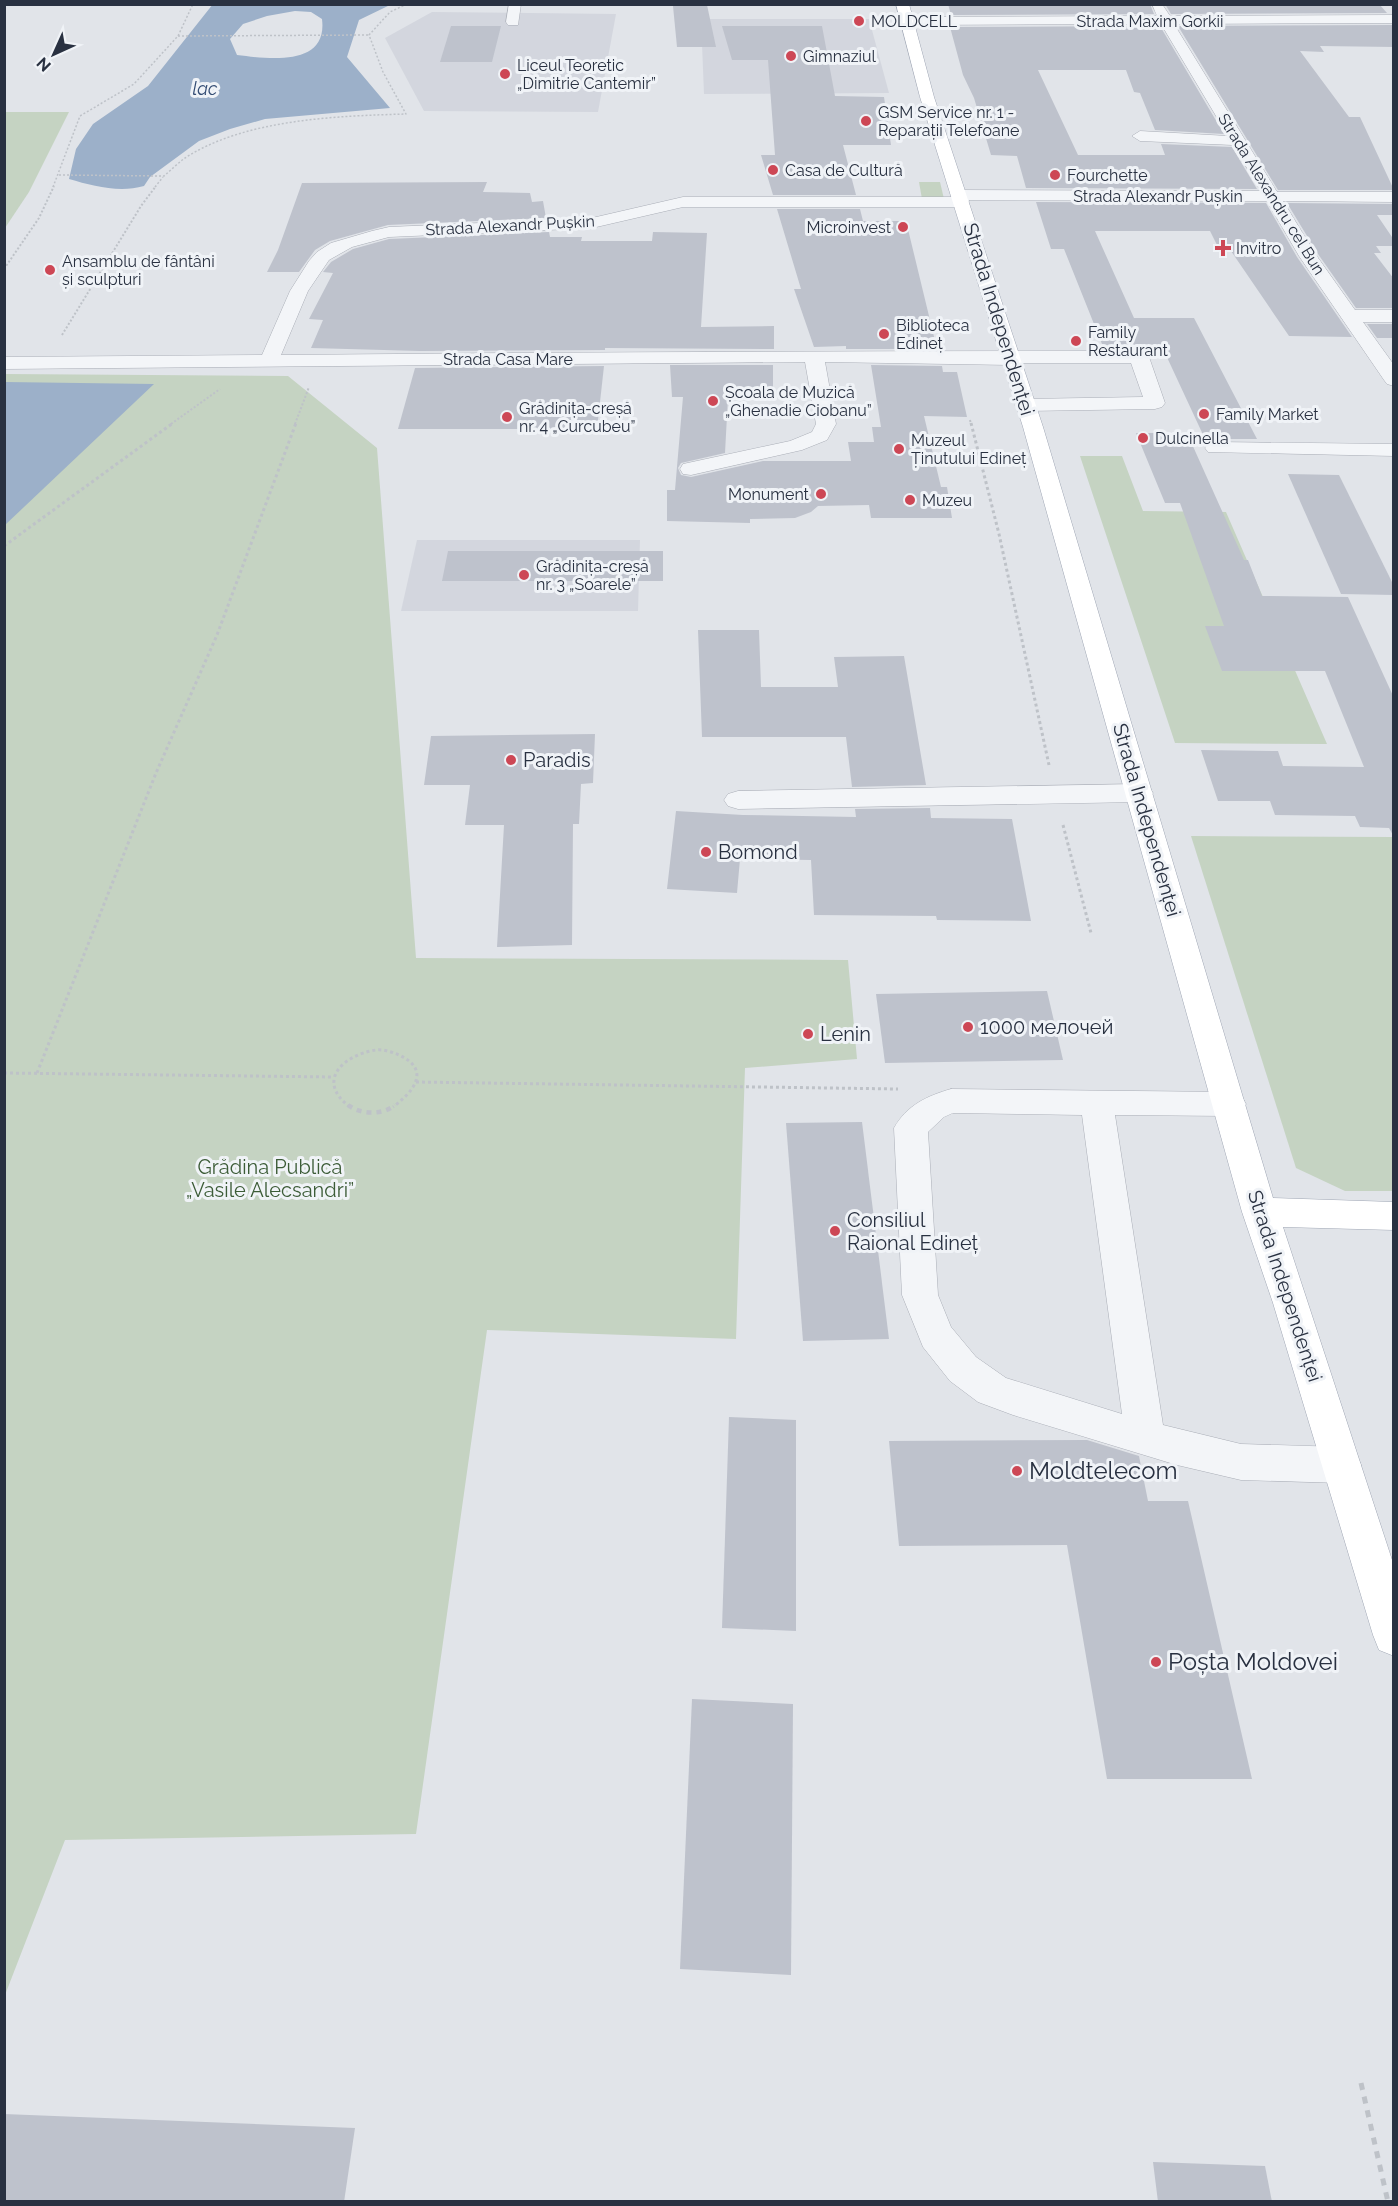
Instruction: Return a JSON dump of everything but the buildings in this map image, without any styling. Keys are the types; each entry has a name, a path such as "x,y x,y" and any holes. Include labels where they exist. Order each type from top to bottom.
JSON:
{"main road":[{"name":"Strada Independenței","path":"904,13 927,97 1025,405 1260,1212 1394,1635"},
{"path":"1260,1212 1394,1216"}],"street":[{"path":"513,22 515,4"},
{"name":"Strada Alexandru cel Bun","path":"1156,4 1308,256 1394,380"},
{"name":"Strada Maxim Gorkii","path":"904,13 1167,21 1394,19"},
{"path":"1140,136 1239,141"},
{"name":"Strada Alexandr Pușkin","path":"270,361 298,294 323,256 338,247 380,234 417,229 592,223 619,218 639,210 683,202 1272,196 1394,197"},
{"path":"1351,316 1394,316"},
{"path":"691,469 795,446 820,436 826,424 814,357"},
{"name":"Strada Casa Mare","path":"4,363 1139,357 1155,403 1025,405"},
{"path":"1215,448 1394,450"},
{"path":"738,800 1139,794"},
{"path":"1229,1104 951,1101 932,1108 911,1128 920,1295 936,1336 963,1369 992,1389 1028,1403 1177,1447 1241,1462 1341,1465"},
{"path":"1098,1103 1145,1437"}],"path":[{"path":"4,269 39,218 59,175 80,116 134,84 178,36 193,4"},
{"path":"178,36 369,35 390,12 407,4"},
{"path":"60,338 141,206 173,166 225,139 270,127 309,121 406,114 383,72 369,35"},
{"path":"59,175 164,177"},
{"path":"4,546 172,425 270,361 311,382 217,635 156,773 37,1073"},
{"path":"970,420 999,534 1055,795 1091,933"},
{"path":"376,1050 391,1051 402,1055 411,1062 416,1072 416,1082 411,1093 402,1101 391,1108 365,1112 342,1104 335,1096 332,1087 334,1077 340,1066 350,1058 376,1050"},
{"path":"4,1072 334,1077"},
{"path":"416,1082 904,1089"},
{"path":"1361,2083 1388,2202"}],"shaded area":[{"name":"Liceul Teoretic „Dimitrie Cantemir”","path":"432,12 616,14 598,112 424,111 385,38"},
{"name":"Gimnaziul","path":"701,19 869,19 889,93 704,94"},
{"name":"Grădinița-creșă nr. 3 „Soarele”","path":"417,540 640,540 638,611 401,611"}],"green space":[{"path":"5,112 69,112 29,192 5,228"},
{"path":"919,182 940,182 944,199 922,199"},
{"name":"Grădina Publică „Vasile Alecsandri”","path":"5,374 288,376 377,448 416,958 848,960 857,1059 745,1068 736,1339 487,1330 416,1834 65,1840 5,1995"},
{"path":"1080,456 1122,456 1143,511 1226,512 1327,744 1175,743"},
{"path":"1191,836 1393,837 1393,1191 1345,1191 1296,1168"}],"water":[{"name":"lac","path":"213,4 390,5 359,20 347,57 390,108 265,119 230,129 199,141 150,177 144,186 135,188 116,189 69,179 76,149 93,124 148,86","holes":["295,11 311,12 322,19 321,34 316,45 306,53 280,58 237,55 230,39 243,24 267,16"]},
{"path":"5,382 154,384 5,525"}],"place":[{"name":"MOLDCELL","path":"859,21"},
{"name":"Gimnaziul","path":"791,56"},
{"name":"Liceul Teoretic „Dimitrie Cantemir”","path":"505,74"},
{"name":"GSM Service nr. 1 - Reparații Telefoane","path":"866,121"},
{"name":"Casa de Cultură","path":"773,170"},
{"name":"Fourchette","path":"1055,175"},
{"name":"Microinvest","path":"903,227"},
{"name":"Invitro","path":"1223,248"},
{"name":"Ansamblu de fântâni și sculpturi","path":"50,270"},
{"name":"Biblioteca Edineț","path":"884,334"},
{"name":"Family Restaurant","path":"1076,341"},
{"name":"Școala de Muzică „Ghenadie Ciobanu”","path":"713,401"},
{"name":"Family Market","path":"1204,414"},
{"name":"Grădinița-creșă nr. 4 „Curcubeu”","path":"507,417"},
{"name":"Dulcinella","path":"1143,438"},
{"name":"Muzeul Ținutului Edineț","path":"899,449"},
{"name":"Monument","path":"821,494"},
{"name":"Muzeu","path":"910,500"},
{"name":"Grădinița-creșă nr. 3 „Soarele”","path":"524,575"},
{"name":"Paradis","path":"511,760"},
{"name":"Bomond","path":"706,852"},
{"name":"1000 мелочей","path":"968,1027"},
{"name":"Lenin","path":"808,1034"},
{"name":"Consiliul Raional Edineț","path":"835,1231"},
{"name":"Moldtelecom","path":"1017,1471"},
{"name":"Poșta Moldovei","path":"1156,1662"}]}
